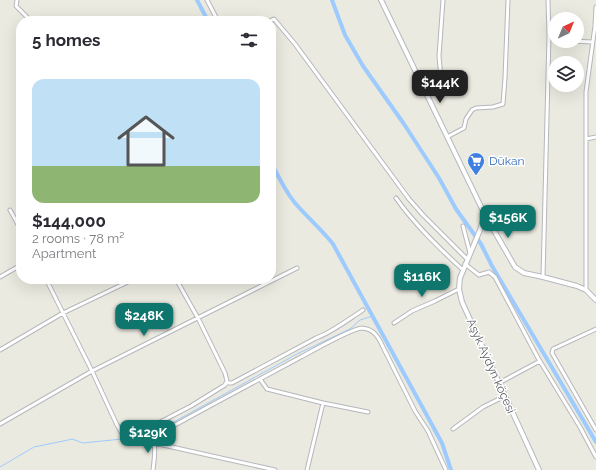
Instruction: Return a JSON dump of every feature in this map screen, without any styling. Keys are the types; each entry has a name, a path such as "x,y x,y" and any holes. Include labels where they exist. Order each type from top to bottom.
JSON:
{"main road":[{"path":"381,0 485,214 515,267 524,273 586,290 596,300"},
{"name":"Aşyk Aýdyn köçesi","path":"485,214 460,278 459,289 462,302 539,470"}],"street":[{"path":"17,0 16,6 25,16"},
{"path":"208,0 216,16"},
{"path":"424,90 438,83 440,78 439,56 443,0"},
{"path":"447,137 464,128 466,119 472,110 476,108 493,107 503,104 506,78 508,0"},
{"path":"548,0 548,12"},
{"path":"586,290 586,92 596,6"},
{"path":"276,21 295,44 409,199 479,275 489,272 495,277 540,361 580,427 596,457"},
{"path":"584,42 593,42"},
{"path":"543,277 549,48"},
{"path":"586,139 596,137"},
{"path":"396,198 412,219 442,251 463,270"},
{"path":"10,210 16,221"},
{"path":"463,226 471,251"},
{"path":"0,277 16,268"},
{"path":"276,278 297,268"},
{"path":"48,284 121,432 133,433 149,430 203,400 226,383 232,383 316,338 330,333 334,328 363,310"},
{"path":"0,350 63,313 124,284"},
{"path":"179,284 225,374 226,383"},
{"path":"0,424 92,371 264,284"},
{"path":"394,323 412,311 436,302 459,289"},
{"path":"153,437 323,345 354,330 364,328 376,334 414,411 428,431 446,470"},
{"path":"596,329 553,349 552,353 596,430"},
{"path":"499,383 540,361"},
{"path":"260,379 266,389 368,412"},
{"path":"453,428 483,407 505,396"},
{"path":"307,470 323,403"},
{"path":"149,430 153,437 156,451 153,470"},
{"path":"154,443 275,470"}],"waterway":[{"path":"197,0 205,16"},
{"path":"332,0 345,35 363,66 404,124 439,178 456,209 481,244 492,266 596,442"},
{"path":"276,172 291,198 333,244 442,443 451,470"},
{"path":"152,434 297,354 350,329 360,320 373,316"},
{"path":"0,467 34,447 72,439 83,443 149,435"}],"place":[{"name":"Dükan","path":"476,176"}]}
